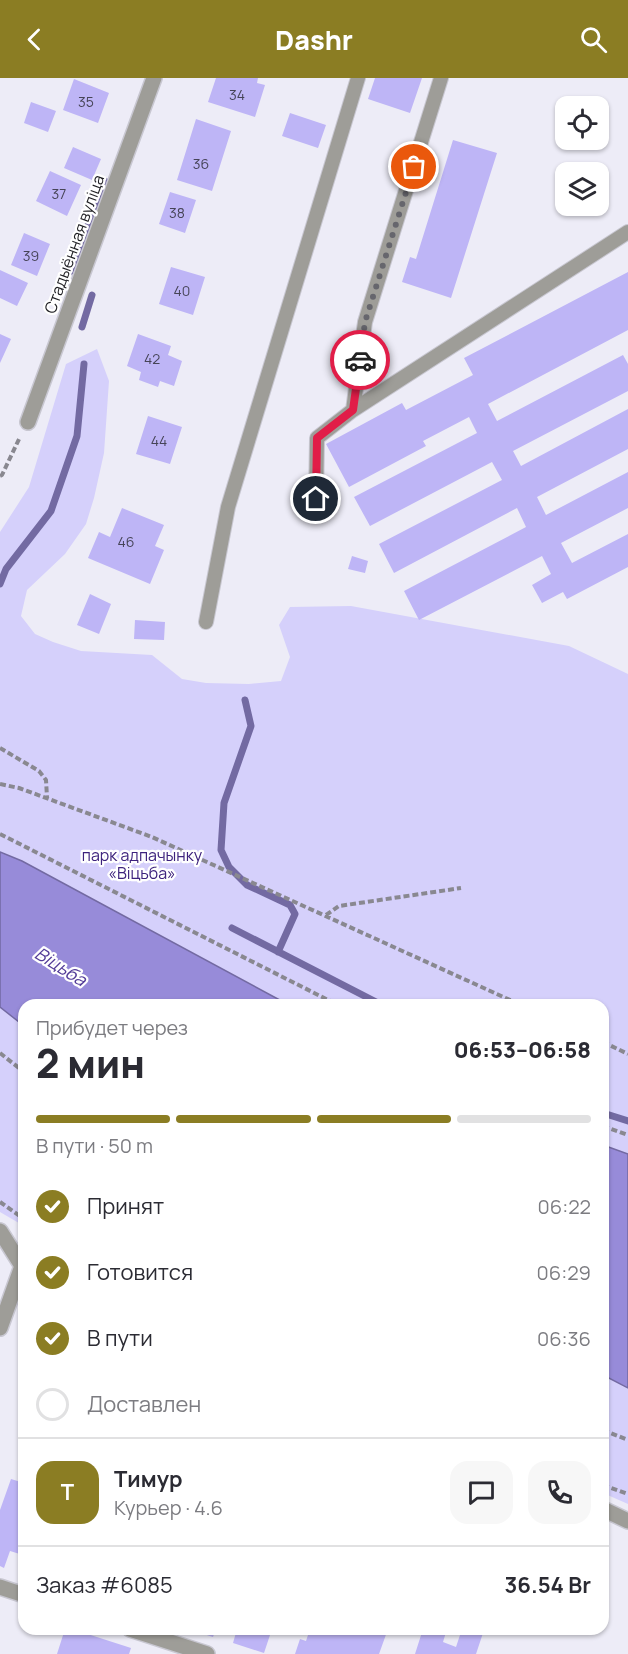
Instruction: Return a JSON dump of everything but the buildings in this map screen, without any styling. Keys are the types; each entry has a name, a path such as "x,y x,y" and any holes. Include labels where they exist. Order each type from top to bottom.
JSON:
{"street":[{"name":"Стадыённая вуліца","path":"28,422 154,78"},
{"path":"0,1231 18,1258"},
{"path":"0,1328 18,1279"},
{"path":"609,1512 628,1521"},
{"path":"0,1587 18,1592"},
{"path":"148,1635 207,1654"}],"lane":[{"path":"206,622 228,507 358,78"},
{"path":"353,410 365,322 441,78"},
{"path":"316,499 317,438 353,410 628,232"}],"path":[{"path":"0,476 28,422"},
{"path":"0,748 39,771 46,780 47,798"},
{"path":"0,784 20,788 153,837 508,999"},
{"path":"0,834 326,999"},
{"path":"325,916 339,906 461,888"},
{"path":"609,1045 628,1054"},
{"path":"0,1053 18,1067"},
{"path":"609,1128 628,1135"},
{"path":"0,1202 18,1215"},
{"path":"609,1432 628,1440"},
{"path":"609,1487 628,1494"}],"green space":[{"name":"парк адпачынку «Віцьба»","path":"97,349 109,381 104,453 86,524 65,554 27,590 21,616 35,634 81,651 152,655 182,679 206,683 249,684 281,681 290,657 279,625 290,607 351,606 569,646 628,674 628,1504 609,1496 609,999 18,999 18,1222 0,1212 0,532 29,487 66,364"}],"water":[{"name":"Віцьба","path":"0,852 22,861 278,999 18,999 18,1021 0,1007"},
{"path":"609,1147 628,1154 628,1388 609,1378"}],"waterway":[{"path":"70,272 105,181"},
{"path":"82,327 92,295"},
{"path":"0,584 6,569 51,511 77,436 84,364"},
{"path":"245,700 251,726 224,803 221,850 229,867 247,885 290,905 295,914 278,952"},
{"path":"232,928 370,999"},
{"path":"609,1115 628,1121"}],"way so far":[{"path":"360,360 365,322 414,167"}],"route":[{"path":"316,499 317,438 353,410 360,360"}]}
